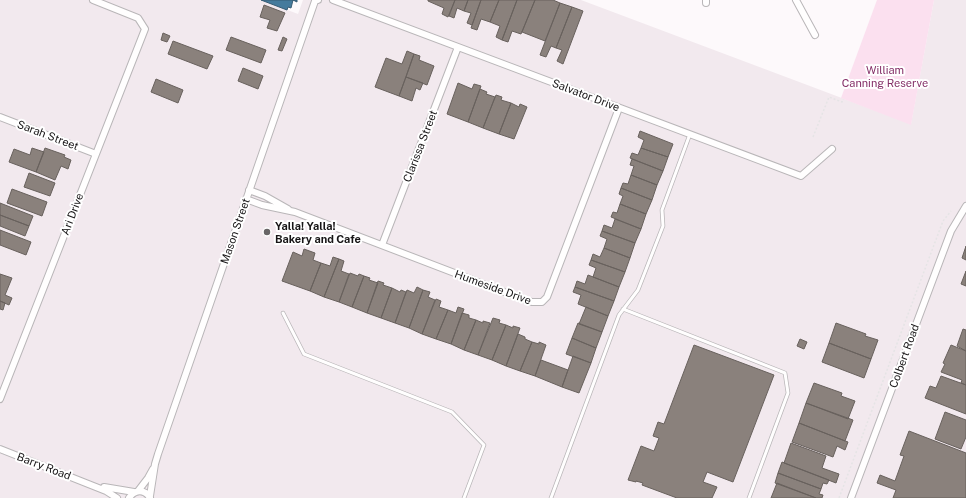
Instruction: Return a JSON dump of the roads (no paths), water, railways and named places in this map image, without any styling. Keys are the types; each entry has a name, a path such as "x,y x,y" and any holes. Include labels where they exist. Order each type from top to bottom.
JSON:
{"street":[{"name":"Ari Drive","path":"0,399 145,29 138,18 93,0"},
{"name":"Mason Street","path":"129,498 148,478 155,464 315,1 318,0"},
{"name":"Salvator Drive","path":"333,0 801,176 832,149"},
{"path":"796,0 815,35"},
{"name":"Clarissa Street","path":"382,245 458,47"},
{"name":"Humeside Drive","path":"246,199 262,205 295,212 520,298 532,302 542,302 547,297 619,108"},
{"name":"Sarah Street","path":"0,117 96,154"},
{"path":"249,190 265,196 295,212"},
{"name":"Colbert Road","path":"851,498 951,231 963,217 966,206"},
{"name":"Barry Road","path":"0,449 87,483 106,491 117,498"},
{"name":"Mason Street","path":"150,497 155,464"},
{"name":"Barry Road","path":"87,483 115,490 145,492 150,497"}],"lane":[{"path":"551,498 619,316 638,290 663,226 662,210 690,134"},
{"path":"623,309 785,373 788,393 749,498"},
{"path":"283,313 304,354 452,412 484,445 464,498"}],"place":[{"name":"Yalla! Yalla! Bakery and Cafe","path":"267,232"}],"park label":[{"name":"William Canning Reserve","path":"885,76"}]}
